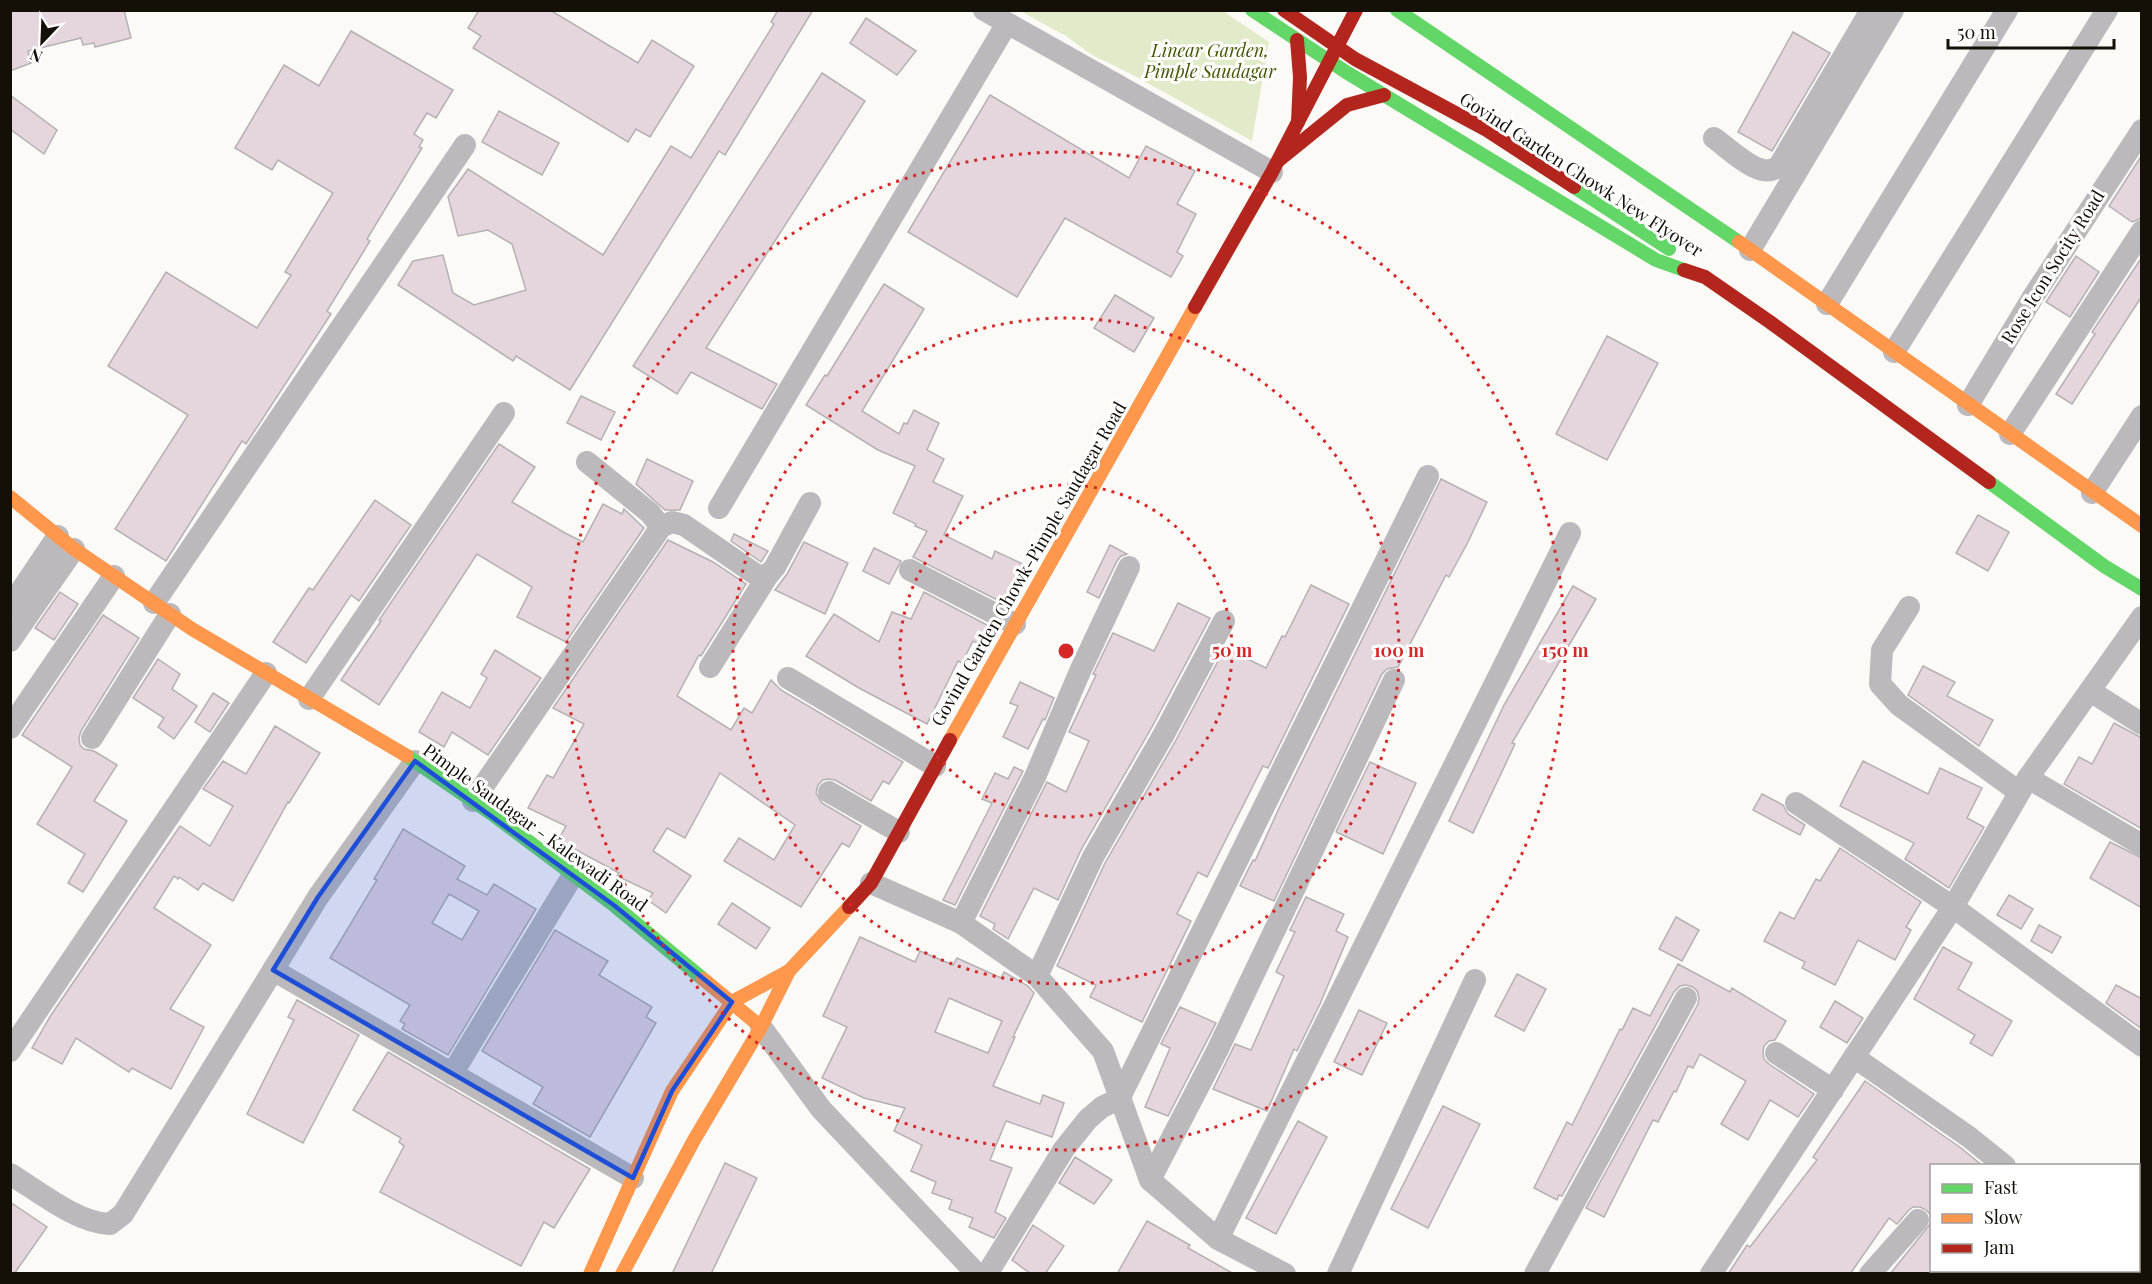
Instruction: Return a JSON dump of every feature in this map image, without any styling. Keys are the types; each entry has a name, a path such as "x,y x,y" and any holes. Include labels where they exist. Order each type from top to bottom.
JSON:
{"main road":[{"path":"1252,10 1384,95 1656,260 1705,277 2066,539 2142,590"},
{"name":"Govind Garden Chowk New Flyover","path":"1284,10 1355,59 1485,129 1669,249 1705,277"},
{"name":"Govind Garden Chowk-Pimple Saudagar Road","path":"789,971 871,883 1275,166 1356,10"},
{"name":"Govind Garden Chowk New Flyover","path":"1396,10 1741,244 2142,526"},
{"path":"1297,40 1300,77 1298,122"},
{"path":"1275,166 1347,105 1384,95"},
{"path":"1717,212 1741,244"},
{"name":"Pimple Saudagar - Kalewadi Road","path":"10,497 66,542 162,609 415,761 473,801 615,906 761,1027"},
{"path":"590,1274 672,1091 732,1002 765,982 789,971"},
{"path":"622,1274 694,1140 761,1027 789,971"}],"street":[{"path":"984,10 1006,25 1275,166"},
{"path":"1714,138 1756,168 1764,172 1774,171 1871,10"},
{"path":"1741,244 1893,10"},
{"path":"1827,304 2007,10"},
{"path":"1894,352 2107,10"},
{"path":"719,508 1006,25"},
{"name":"Rose Icon Socity Road","path":"1968,405 2033,297 2142,130"},
{"path":"92,738 162,609 465,145"},
{"path":"2010,434 2142,231"},
{"path":"309,699 504,413"},
{"path":"2092,493 2142,416"},
{"path":"587,462 650,513 661,527"},
{"path":"987,1274 1064,1149 1088,1119 1102,1107 1119,1099 1428,476"},
{"path":"710,667 775,567 810,503"},
{"path":"473,801 661,527 672,522 684,525 758,576 768,575"},
{"path":"1218,1239 1570,533"},
{"path":"10,607 66,542"},
{"path":"10,641 66,542"},
{"path":"961,923 1035,777 1081,669 1129,567"},
{"path":"910,570 1015,624"},
{"path":"10,728 114,576"},
{"path":"1909,607 1882,650 1880,684 1899,705 2024,785 2142,846"},
{"path":"1711,1274 1953,907 2024,785 2142,617"},
{"path":"1037,976 1093,857 1164,734 1224,621"},
{"path":"10,1051 267,673"},
{"path":"788,678 935,766"},
{"path":"1150,1180 1217,1051 1394,680"},
{"path":"2090,691 2142,724"},
{"path":"10,1174 82,1218 97,1224 110,1224 123,1214 318,897 415,761"},
{"path":"829,792 899,832"},
{"path":"1796,803 1953,907 2142,1046"},
{"path":"452,1074 573,875"},
{"path":"871,883 961,923 1037,976 1103,1052 1150,1180 1218,1239 1285,1274"},
{"path":"273,970 633,1178"},
{"path":"1338,1274 1475,980"},
{"path":"1535,1274 1686,998"},
{"path":"761,1027 821,1108 977,1274"},
{"path":"1776,1053 1833,1090"},
{"path":"1854,1057 1969,1137 2003,1164"},
{"path":"1870,1274 1918,1220"}],"highlighted area":[{"path":"415,761 615,906 732,1002 672,1091 633,1178 273,970 318,897"}],"green space":[{"name":"Linear Garden, Pimple Saudagar","path":"1020,11 1223,11 1269,42 1252,141 1092,55 1066,36"}],"building":[{"path":"10,10 124,10 131,38 95,47 94,43 83,45 81,38 28,51 31,63 10,71"},
{"path":"479,10 550,10 638,63 652,40 694,66 650,137 636,129 628,142 473,48 481,36 468,28"},
{"path":"778,10 813,10 725,155 719,151 570,390 516,356 513,361 398,285 413,261 443,255 453,293 474,305 526,290 512,244 488,230 458,236 448,197 468,169 603,255 671,146 691,158 774,24 771,22"},
{"path":"866,18 916,51 897,75 850,43"},
{"path":"351,31 453,90 436,118 427,113 414,134 423,140 419,147 422,148 367,239 370,241 327,311 331,314 246,444 242,441 166,561 115,529 188,415 108,366 166,272 257,328 291,275 285,272 333,193 278,160 272,170 235,148 284,65 319,86"},
{"path":"1793,32 1830,53 1772,151 1738,132"},
{"path":"822,73 865,101 706,348 777,384 762,409 691,372 677,394 633,366"},
{"path":"10,95 57,130 44,154 10,129"},
{"path":"990,95 1129,178 1146,146 1195,171 1177,204 1196,214 1177,252 1183,256 1171,277 1065,218 1017,297 908,232"},
{"path":"499,111 559,143 542,175 482,142"},
{"path":"2142,155 2142,218 2132,222 2109,206"},
{"path":"2076,256 2099,272 2070,317 2046,302"},
{"path":"2142,257 2142,296 2072,404 2056,394 2095,334 2092,332"},
{"path":"884,284 924,309 862,411 899,434 914,410 939,423 927,450 944,459 933,482 963,496 944,535 992,559 995,551 1027,566 1005,604 913,557 927,531 893,513 915,466 878,450 806,405 825,375 827,376"},
{"path":"1115,295 1154,318 1134,352 1094,328"},
{"path":"1607,336 1658,363 1607,460 1556,434"},
{"path":"581,396 615,412 601,440 567,423"},
{"path":"499,444 535,467 512,502 565,533 583,542 603,504 622,514 624,509 644,528 566,642 517,617 532,587 477,554 379,705 341,680 381,621 379,620"},
{"path":"647,459 693,481 680,510 665,510 636,484"},
{"path":"1441,479 1487,502 1467,544 1449,577 1446,575 1398,667 1387,669 1382,674 1274,901 1240,886 1253,860 1255,861"},
{"path":"375,500 411,525 359,601 351,595 306,663 273,642 309,588 313,590"},
{"path":"1978,515 2009,532 1988,571 1956,553"},
{"path":"734,534 768,551 761,562 731,541"},
{"path":"668,540 713,562 746,584 701,656 699,655 677,696 731,730 744,708 752,713 771,680 781,690 903,762 889,784 883,781 871,801 835,780 823,780 818,785 816,793 822,803 861,826 849,847 842,843 801,907 724,861 739,838 774,860 795,825 720,773 685,838 667,828 653,851 691,876 666,913 648,900 653,893 617,876 619,873 558,840 566,826 528,808 547,775 553,778 584,724 553,708"},
{"path":"804,542 848,563 825,614 775,590 787,574"},
{"path":"1110,545 1127,554 1121,556 1117,561 1099,598 1087,592"},
{"path":"874,548 901,561 889,584 863,571"},
{"path":"1311,585 1349,604 1268,768 1263,766 1207,877 1198,872 1177,914 1191,921 1142,1022 1090,997 1096,985 1057,966 1105,863 1176,740 1225,648 1266,668 1282,636 1285,637"},
{"path":"1573,586 1596,599 1512,743 1515,744 1473,833 1449,821 1504,705"},
{"path":"60,592 78,604 54,640 35,628"},
{"path":"924,592 991,627 982,645 973,641 962,663 958,661 927,724 859,688 806,656 834,614 879,642 892,612 911,619"},
{"path":"1178,603 1210,618 1152,727 1081,850 1058,900 1034,888 1008,939 993,929 995,924 980,916 1047,782 1066,792 1089,741 1069,732 1113,633 1154,651"},
{"path":"103,615 139,638 81,731 79,738 80,745 84,749 94,751 117,765 94,801 127,821 83,892 68,883 85,854 37,824 72,767 22,735"},
{"path":"495,650 541,678 488,755 452,732 444,747 419,732 442,692 470,708 487,678 481,674"},
{"path":"158,659 180,674 172,689 197,706 174,739 158,727 164,718 133,698"},
{"path":"1923,666 1955,682 1947,696 1993,720 1979,746 1908,695"},
{"path":"1020,682 1054,698 1045,720 1043,719 1028,749 1003,737 1018,706 1010,703"},
{"path":"213,693 229,703 210,732 195,722"},
{"path":"2114,723 2142,738 2142,829 2064,784 2079,757 2092,764"},
{"path":"275,726 320,753 288,802 233,901 203,883 198,890 174,876 154,908 211,945 170,1009 204,1027 171,1089 132,1068 129,1072 76,1038 62,1064 32,1048 51,1015 180,826 210,846 233,806 203,789 223,761 246,774"},
{"path":"1863,761 1928,794 1940,768 1982,788 1967,818 1984,827 1949,888 1905,859 1914,843 1840,806"},
{"path":"1370,762 1416,783 1383,854 1336,832"},
{"path":"1014,767 1023,771 955,905 943,900 992,803 982,799 995,773 1008,779"},
{"path":"1762,794 1783,805 1788,814 1805,825 1800,835 1753,810"},
{"path":"403,829 465,866 457,879 487,895 494,884 536,909 448,1055 402,1029 405,1024 400,1021 410,1005 330,958 377,880 374,879","holes":["449,894 479,911 462,940 432,923"]},
{"path":"2110,842 2142,858 2142,908 2090,878"},
{"path":"1840,848 1921,902 1906,927 1911,930 1895,960 1858,940 1835,985 1802,968 1805,962 1764,941 1780,912 1794,919 1816,879 1820,881"},
{"path":"2009,895 2033,909 2021,929 1997,915"},
{"path":"1306,897 1344,914 1336,931 1348,937 1320,1004 1297,1051 1294,1049 1267,1111 1213,1089 1235,1044 1251,1050 1284,976 1276,972 1295,932 1290,930"},
{"path":"732,903 770,928 756,949 718,924"},
{"path":"1676,917 1699,930 1682,961 1659,949"},
{"path":"2039,925 2061,937 2052,953 2031,941"},
{"path":"555,930 608,961 599,975 652,1007 646,1017 656,1023 590,1137 533,1104 543,1087 482,1051"},
{"path":"860,937 915,962 920,951 953,965 957,958 1001,978 1004,972 1028,986 1034,993 993,1086 1040,1104 1043,1095 1064,1103 1052,1137 1006,1121 990,1160 1012,1168 995,1212 1006,1218 994,1238 969,1227 973,1218 949,1209 952,1200 932,1193 936,1182 911,1171 922,1145 894,1131 905,1108 864,1098 822,1078 847,1027 823,1016","holes":["949,998 1002,1021 988,1053 935,1032"]},
{"path":"1943,947 1972,963 1958,989 2012,1021 1992,1056 1970,1043 1975,1035 1914,999"},
{"path":"1678,964 1730,992 1732,988 1786,1021 1775,1040 1769,1041 1764,1046 1764,1059 1814,1094 1798,1117 1770,1100 1748,1140 1721,1124 1746,1081 1700,1054 1693,1068 1688,1066 1658,1122 1653,1120 1604,1217 1586,1208 1698,1004 1699,997 1693,987 1680,986 1674,992 1562,1196 1559,1195 1557,1200 1534,1188 1567,1122 1572,1125 1620,1029 1622,1030 1633,1008 1650,1016"},
{"path":"1517,974 1546,989 1524,1031 1495,1016"},
{"path":"2116,985 2142,999 2142,1029 2106,1003"},
{"path":"297,1000 359,1035 303,1143 247,1114 294,1020 288,1017"},
{"path":"1835,1001 1863,1018 1847,1043 1820,1027"},
{"path":"1180,1007 1216,1023 1168,1116 1145,1107 1170,1048 1161,1044"},
{"path":"1359,1010 1387,1023 1362,1075 1334,1062"},
{"path":"388,1052 590,1169 554,1228 544,1222 521,1266 380,1192 404,1146 399,1142 401,1138 353,1110"},
{"path":"1865,1081 1981,1164 1930,1164 1930,1214 1920,1207 1913,1207 1897,1224 1889,1218 1850,1274 1728,1274 1747,1245 1750,1247 1817,1160 1813,1157"},
{"path":"1443,1106 1480,1124 1428,1228 1391,1209"},
{"path":"1298,1121 1327,1137 1276,1234 1246,1218"},
{"path":"1075,1157 1112,1180 1094,1204 1059,1183"},
{"path":"725,1163 757,1178 711,1274 672,1274"},
{"path":"10,1202 47,1227 14,1274 10,1274"},
{"path":"1147,1221 1190,1245 1188,1248 1234,1274 1117,1274"},
{"path":"1930,1224 1930,1272 1932,1274 1890,1274"},
{"path":"1033,1225 1064,1246 1045,1274 1031,1274 1012,1260"}],"traffic: fast":[{"path":"1252,10 1346,72 1656,260 1684,270"},
{"path":"1397,10 1739,242"},
{"path":"1574,187 1669,249"},
{"path":"1989,482 2104,566 2142,589"},
{"path":"407,756 492,814 615,906 703,979"}],"traffic: slow":[{"path":"1739,242 2142,526"},
{"path":"950,740 1195,307"},
{"path":"10,497 74,549 192,629 407,756"},
{"path":"622,1274 694,1140 761,1027 789,971 849,907"},
{"path":"590,1274 672,1091 732,1002 789,971"},
{"path":"703,979 761,1027"}],"traffic: jam":[{"path":"1284,10 1355,59 1485,129 1574,187"},
{"path":"1195,307 1272,172 1356,10"},
{"path":"1297,40 1300,77 1298,122"},
{"path":"1279,160 1347,105 1384,95"},
{"path":"1684,270 1705,277 1770,322 1989,482"},
{"path":"849,907 871,883 950,740"}]}
